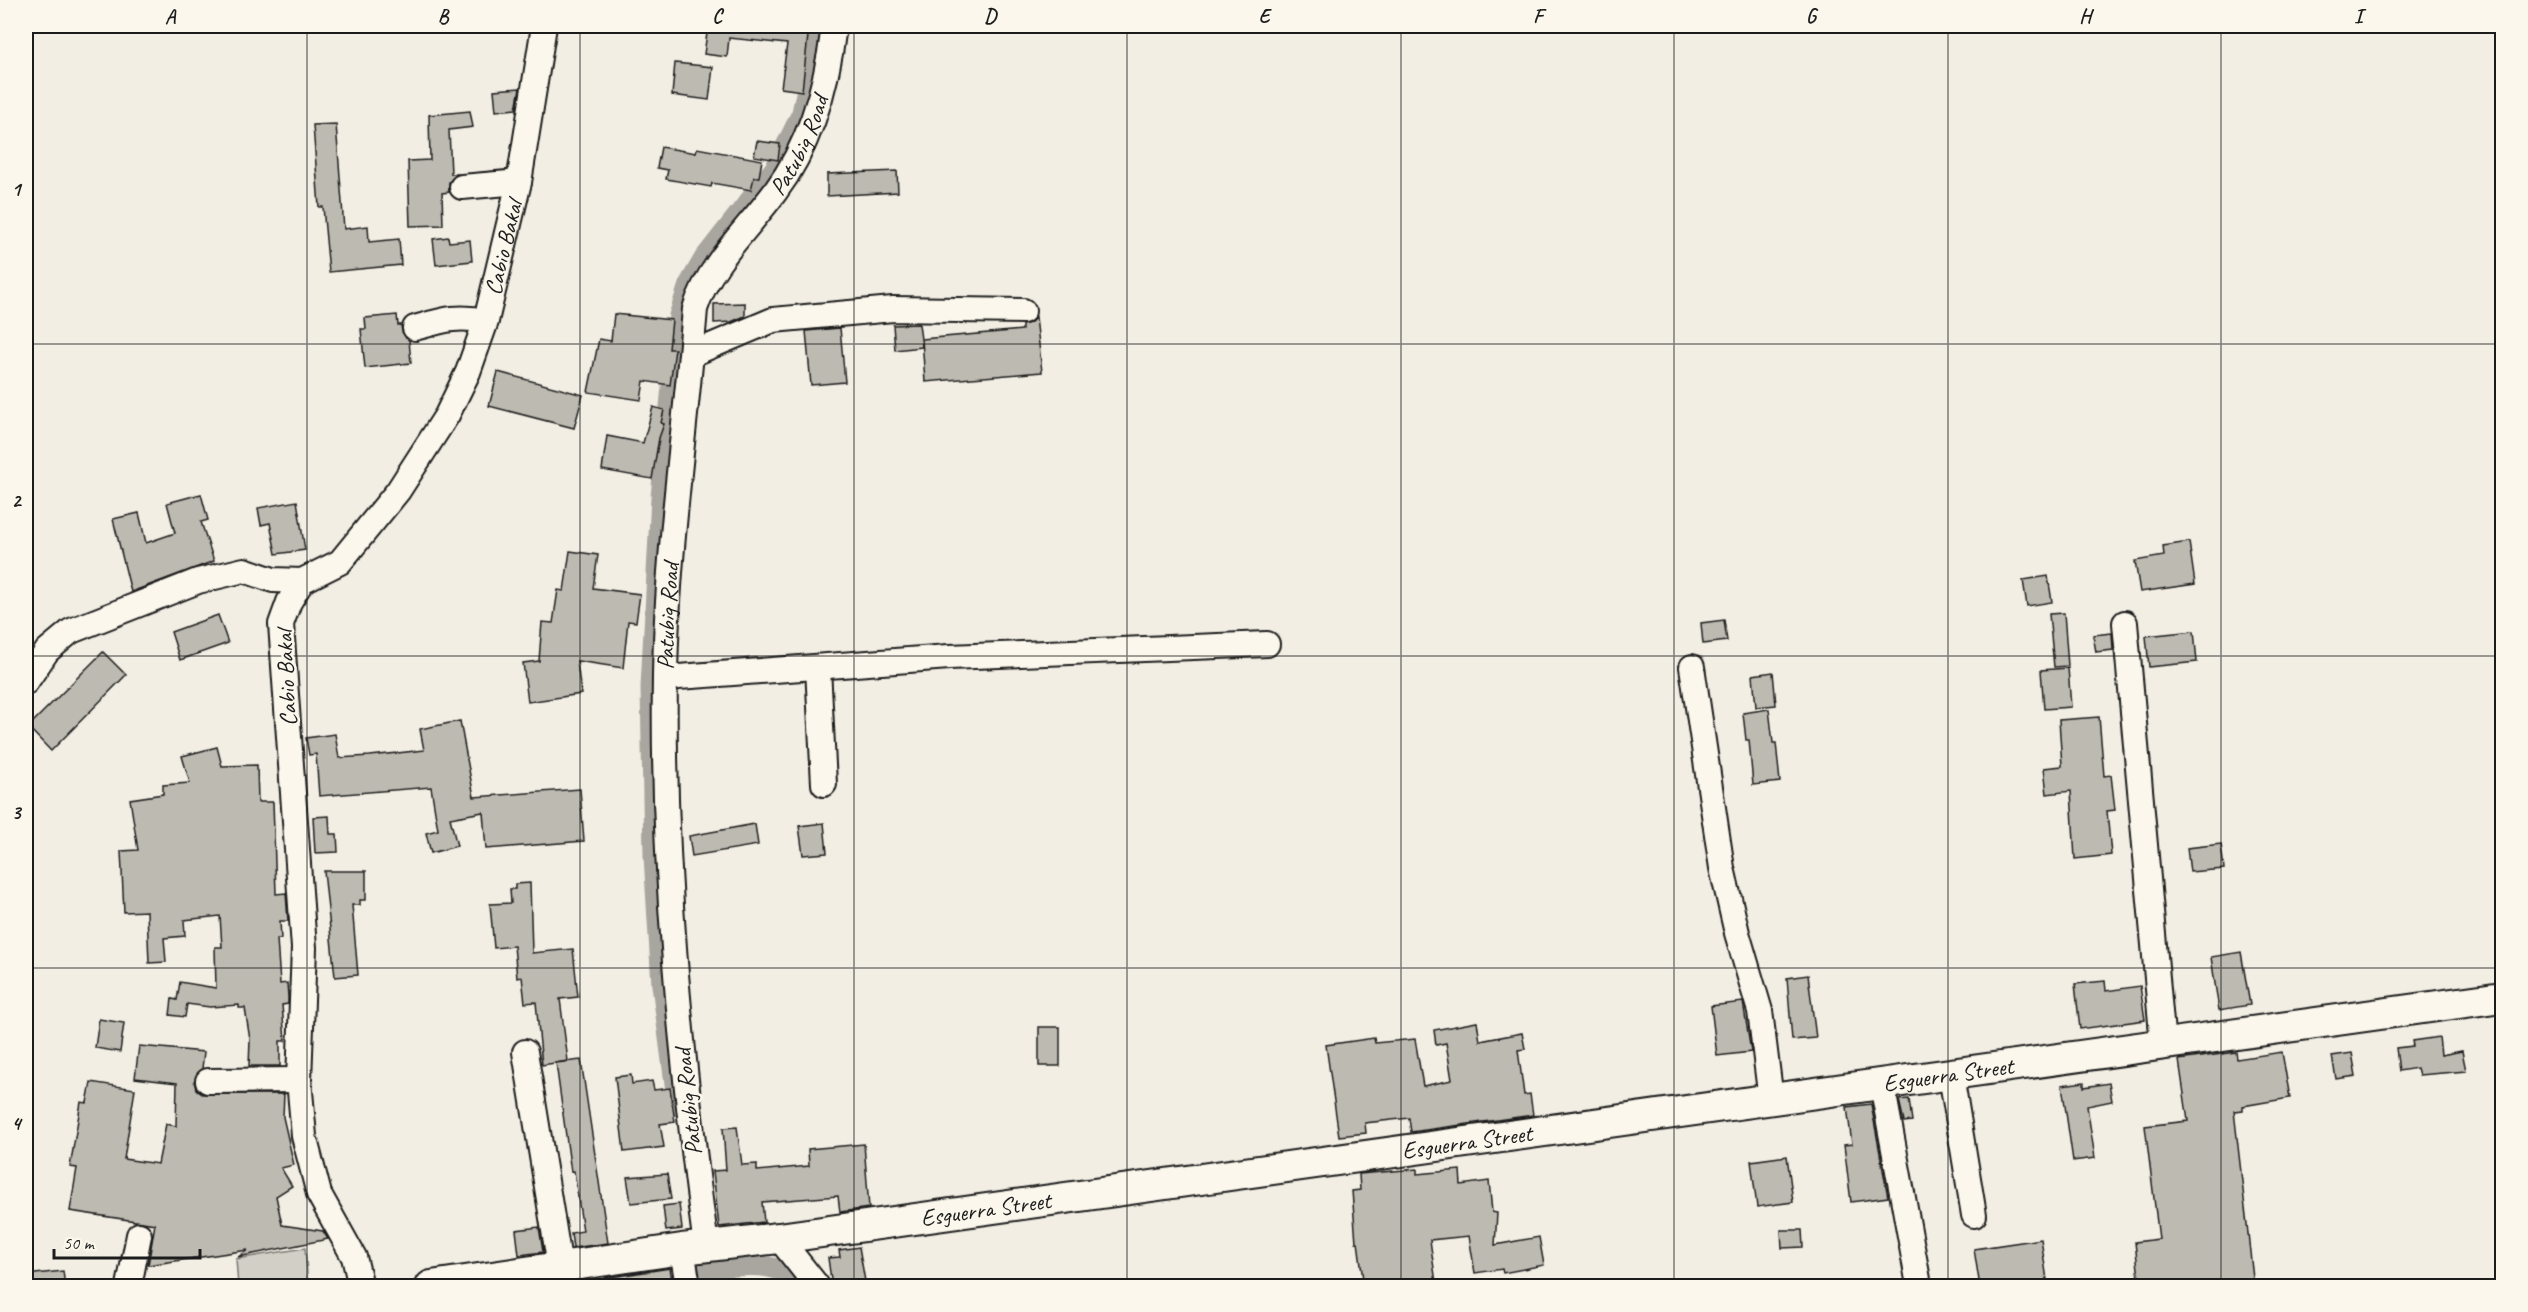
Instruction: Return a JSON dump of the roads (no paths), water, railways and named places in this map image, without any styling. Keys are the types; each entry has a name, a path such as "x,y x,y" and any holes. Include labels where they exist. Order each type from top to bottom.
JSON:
{"main road":[{"name":"Esguerra Street","path":"431,1287 694,1247 779,1238 2502,997"}],"street":[{"name":"Cabio Bakal","path":"361,1287 354,1257 319,1194 304,1136 299,1080 304,948 280,624 289,602 302,581 340,562 398,491 447,415 468,372 486,321 519,182 544,26"},
{"name":"Patubig Road","path":"688,1287 694,1247 676,985 665,678 670,564 695,309 712,272 789,172 807,140 821,93 834,26"},
{"path":"462,187 519,182"},
{"path":"692,354 772,320 893,309 1023,311"},
{"path":"415,328 451,317 465,316 486,321"},
{"path":"26,682 47,651 71,631 198,581 244,570 273,580 302,581"},
{"path":"2125,623 2163,1045"},
{"path":"665,678 949,657 1267,644"},
{"path":"1692,667 1722,868 1737,933 1760,1011 1771,1100"},
{"path":"818,668 824,784"},
{"path":"525,1052 560,1267"},
{"path":"1951,1075 1974,1215"},
{"path":"208,1081 299,1080"},
{"path":"1882,1084 1919,1284"},
{"path":"129,1287 139,1235"},
{"path":"779,1238 815,1280 817,1287"}],"waterway":[{"path":"678,1106 662,985 654,856 651,687 661,497 679,316 689,285 704,259 776,167 802,113 820,26"},
{"path":"701,1262 709,1269 748,1265 773,1268 795,1278 805,1286"}]}
